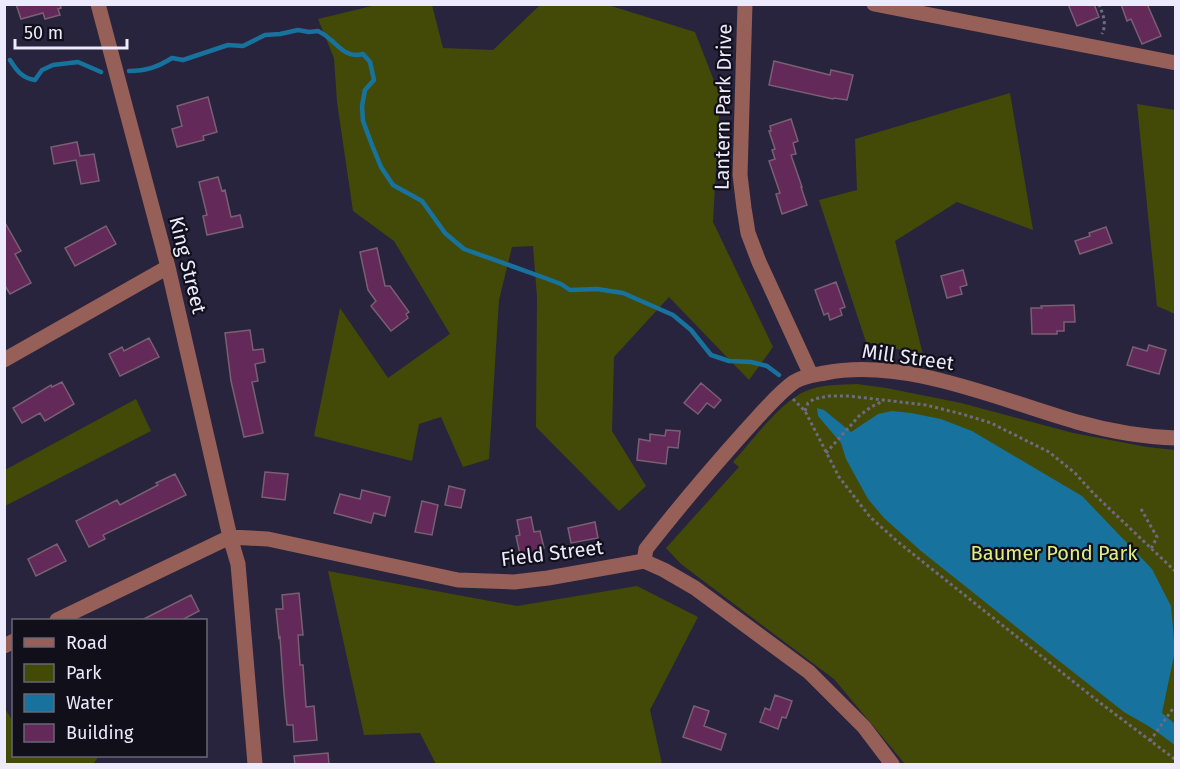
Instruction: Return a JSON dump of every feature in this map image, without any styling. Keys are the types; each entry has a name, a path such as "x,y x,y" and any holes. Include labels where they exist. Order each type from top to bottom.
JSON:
{"street":[{"name":"King Street","path":"98,4 168,267 238,564 255,765"},
{"name":"Lantern Park Drive","path":"745,4 740,174 745,217 748,233 759,262 811,375"},
{"path":"874,4 1176,63"},
{"path":"4,360 168,267"},
{"name":"Mill Street","path":"644,561 646,549 696,486 760,415 794,382 811,375 855,370 916,376 981,392 1078,423 1139,435 1176,438"},
{"name":"Field Street","path":"61,619 230,537 268,538 458,579 514,582 644,561"},
{"path":"644,561 695,588 809,672 864,727 892,765"}],"path":[{"path":"1097,48 1105,27 1104,16 1099,4"},
{"path":"805,411 808,403 814,399 849,396 927,405 991,423 1049,453 1075,473 1176,572"},
{"path":"793,398 805,411 839,477 870,517 898,542 1099,702 1176,760"},
{"path":"826,454 859,416 884,401"},
{"path":"1141,509 1156,537 1151,549"},
{"path":"1150,741 1175,708 1176,702"}],"green space":[{"path":"376,5 432,5 443,48 493,50 540,5 608,5 695,32 720,96 713,222 773,347 749,380 669,297 614,357 612,431 646,486 619,511 536,427 537,297 533,246 512,247 499,300 489,459 463,467 441,417 419,424 412,461 314,436 340,308 388,378 450,334 394,241 353,211 337,102 334,58 318,19"},
{"path":"1010,93 1033,230 957,202 895,241 923,355 866,342 819,200 857,190 855,139"},
{"path":"1137,104 1175,110 1175,314 1157,306"},
{"name":"Baumer Pond Park","path":"857,384 961,403 1073,433 1175,450 1175,764 905,764 834,679 681,564 666,548 739,467 733,462 767,422 787,403 796,396 818,387"},
{"path":"136,399 151,431 5,506 5,470"},
{"path":"328,571 517,606 637,586 698,617 650,710 662,764 436,764 420,733 364,735"},
{"path":"5,709 12,720 12,757 98,757 93,764 5,764"}],"water":[{"path":"817,408 824,410 851,432 878,414 892,411 941,419 972,431 1082,496 1152,569 1171,606 1175,651 1162,713 1175,724 1175,745 1124,712 921,551 884,518 868,499 846,459 841,443 818,416"}],"building":[{"path":"16,4 60,4 61,8 58,9 60,15 45,19 43,13 21,19"},
{"path":"1068,4 1094,4 1099,17 1077,26"},
{"path":"1121,4 1147,4 1161,36 1142,44 1131,19 1127,21"},
{"path":"774,61 830,75 831,70 853,75 847,100 769,85"},
{"path":"208,97 217,132 203,136 204,140 177,147 172,129 182,126 177,106"},
{"path":"791,119 798,141 793,143 796,154 791,155 807,205 782,214 776,194 780,193 769,161 775,159 772,150 775,149 769,131 771,131 770,126"},
{"path":"77,142 80,156 94,154 99,181 81,184 76,160 54,164 51,147"},
{"path":"218,177 222,191 225,190 231,217 240,215 243,227 207,235 203,216 207,215 199,182"},
{"path":"4,221 21,251 15,254 31,283 10,294 4,284"},
{"path":"106,226 116,244 75,266 65,248"},
{"path":"1106,227 1112,243 1080,254 1075,241"},
{"path":"377,248 385,286 390,286 409,312 406,314 408,318 391,331 371,306 376,301 368,290 360,252"},
{"path":"963,270 967,285 960,287 962,294 947,298 941,276"},
{"path":"836,282 845,307 840,309 842,315 830,320 828,313 824,315 815,290"},
{"path":"1074,305 1075,322 1064,322 1064,331 1057,331 1057,334 1032,334 1031,308"},
{"path":"250,330 253,350 263,349 265,362 255,364 258,381 252,382 263,433 244,437 231,381 225,333"},
{"path":"149,338 159,357 120,376 109,354 122,347 124,351"},
{"path":"1149,345 1166,350 1159,374 1127,365 1133,347 1147,351"},
{"path":"62,382 74,404 45,421 40,413 22,423 13,408 51,385 52,387"},
{"path":"701,383 721,400 714,408 707,403 698,414 684,403"},
{"path":"666,430 680,431 678,448 668,447 666,464 637,460 639,439 650,441 650,434 665,436"},
{"path":"265,472 288,474 285,500 262,497"},
{"path":"175,474 186,495 103,535 105,539 89,547 76,521 117,500 120,505"},
{"path":"449,486 465,490 461,508 445,505"},
{"path":"362,490 390,497 385,516 374,513 371,523 334,513 340,494 360,499"},
{"path":"422,501 438,505 432,535 415,532"},
{"path":"531,517 534,532 540,531 544,548 543,555 524,558 523,553 520,554 516,536 520,535 517,520"},
{"path":"595,522 598,538 571,543 568,528"},
{"path":"57,544 66,561 36,576 28,559"},
{"path":"299,593 303,635 298,635 300,665 303,665 306,707 314,706 317,740 294,742 293,725 287,725 276,609 283,609 282,595"},
{"path":"191,595 199,611 184,619 144,619"},
{"path":"775,695 792,701 786,718 782,717 778,729 760,722 765,708 770,710"},
{"path":"694,706 709,711 704,726 726,734 721,750 683,737"},
{"path":"328,753 329,765 295,765 294,756"}],"waterway":[{"path":"129,71 152,68 172,58 183,60 228,45 243,46 265,35 298,30 318,31 345,52 353,55 363,54 370,62 374,80 365,90 362,106 363,121 381,167 393,185 422,201 445,233 464,249 561,284 570,290 597,289 623,293 673,315 691,330 711,355 729,361 751,362 767,366 779,375"},
{"path":"10,60 20,73 35,80 42,70 53,65 78,62 101,72"}]}
